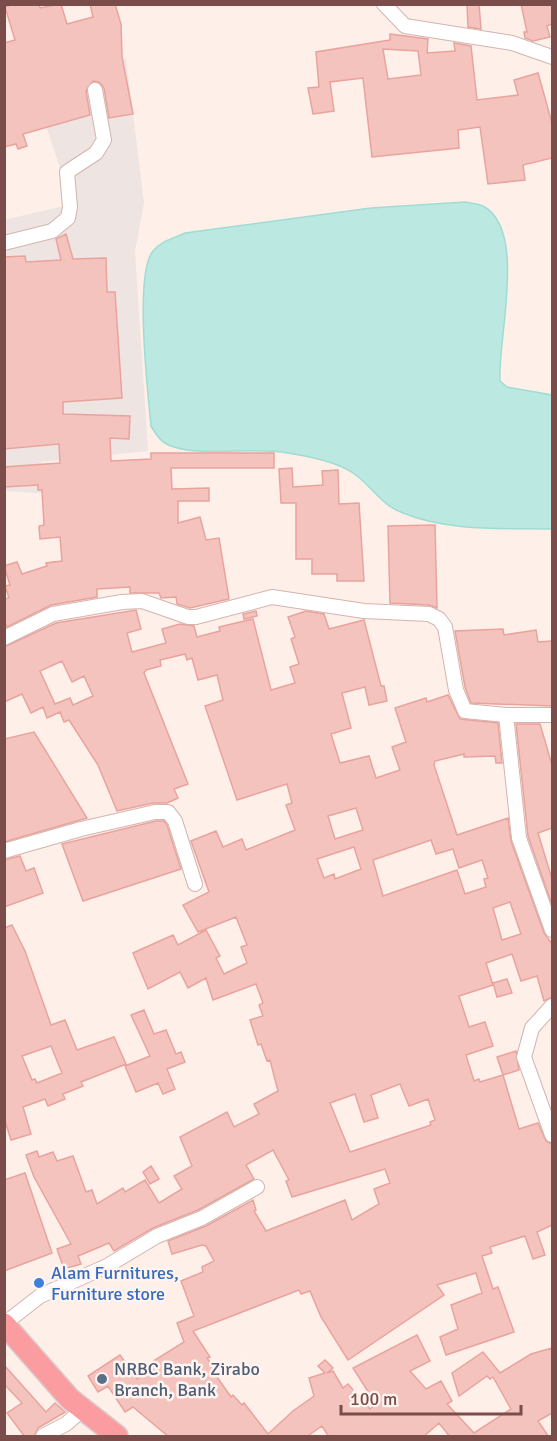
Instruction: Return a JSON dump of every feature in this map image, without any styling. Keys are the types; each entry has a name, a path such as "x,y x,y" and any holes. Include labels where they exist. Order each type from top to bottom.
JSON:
{"highway":[{"path":"4,1324 70,1399 117,1437"}],"street":[{"path":"384,4 405,26 512,43 552,57"},
{"path":"4,243 52,231 68,219 70,207 67,172 96,153 104,140 95,90"},
{"path":"4,638 53,614 142,601 188,617 272,597 364,611 429,614 439,619 445,627 461,706 470,713 552,715"},
{"path":"506,715 519,837 552,930"},
{"path":"4,851 81,829 155,812 168,812 175,821 195,884"},
{"path":"552,1006 532,1028 524,1057 552,1135"},
{"path":"4,1324 40,1296 107,1266 157,1236 202,1218 257,1187"},
{"path":"43,1437 66,1424 83,1409"}],"shaded area":[{"path":"126,58 144,203 135,251 148,451 41,462 49,494 5,491 4,220 72,204 33,87"}],"water":[{"path":"465,202 483,206 497,219 504,238 507,287 500,381 507,387 552,395 552,529 477,528 421,519 395,510 353,473 330,462 274,451 186,450 170,446 158,436 151,426 143,308 147,264 153,251 160,245 185,233 371,208"}],"building":[{"path":"13,4 39,4 40,8 61,4 67,24 93,17 90,4 115,4 121,24 122,57 133,114 109,118 104,88 99,82 93,81 86,91 90,115 23,134 27,146 18,149 16,144 4,147 4,43 15,40 5,7"},
{"path":"467,4 479,4 481,29 468,27"},
{"path":"521,4 552,4 552,24 547,26 550,37 533,41 525,38 524,32 527,32"},
{"path":"390,34 428,39 427,53 455,51 454,43 471,46 477,100 518,95 514,80 538,73 552,123 552,158 523,165 525,180 488,184 480,127 458,130 459,148 372,157 363,78 330,82 334,111 313,114 308,88 319,87 316,52 390,40","holes":["383,49 418,51 421,75 388,79"]},
{"path":"66,234 73,259 106,258 107,292 115,292 122,398 63,402 63,414 130,416 129,439 110,438 111,461 151,459 151,453 274,453 274,468 171,468 172,489 209,488 209,501 178,501 178,523 200,517 206,540 219,538 229,599 190,608 177,604 176,597 161,598 159,593 130,593 130,587 97,589 97,597 51,605 7,627 4,622 4,599 9,598 5,586 10,585 4,566 17,562 22,574 47,566 46,563 62,561 60,537 40,539 39,526 44,525 42,490 38,490 38,485 4,487 4,467 60,463 59,444 4,449 4,257 25,256 26,262 61,260 56,239"},
{"path":"292,468 293,487 323,485 322,471 338,470 339,504 359,503 364,581 337,581 337,574 312,574 312,559 296,559 296,503 281,503 279,469"},
{"path":"435,525 437,608 429,605 390,603 388,526"},
{"path":"136,610 141,629 127,633 132,652 166,643 162,629 180,624 194,626 197,637 220,631 219,627 253,619 271,690 295,683 290,667 299,664 291,639 295,637 288,617 306,611 324,614 329,629 364,620 387,701 369,705 365,687 342,693 351,728 331,734 340,763 369,756 376,778 400,770 392,747 406,742 395,708 426,698 427,702 448,695 460,719 498,723 502,763 496,763 495,756 464,757 464,754 435,761 434,765 457,835 508,818 511,841 544,933 552,944 552,997 544,1001 537,976 521,981 512,954 486,963 493,985 459,996 469,1027 485,1022 493,1046 466,1055 474,1081 479,1079 480,1082 503,1075 519,1129 538,1123 546,1141 552,1144 552,1225 537,1232 545,1255 533,1259 525,1236 490,1247 492,1253 482,1256 493,1289 498,1287 514,1332 446,1355 440,1337 458,1329 451,1305 482,1293 476,1273 437,1285 444,1295 348,1360 321,1317 310,1291 301,1294 299,1290 193,1331 210,1357 207,1358 219,1375 217,1377 231,1397 233,1395 242,1405 244,1403 268,1434 293,1411 314,1396 309,1378 325,1373 318,1366 325,1360 333,1368 327,1373 333,1371 343,1388 348,1384 370,1409 376,1404 353,1368 417,1335 430,1361 410,1371 426,1389 441,1381 452,1401 447,1404 474,1433 511,1409 493,1377 490,1379 487,1376 459,1396 452,1373 483,1352 500,1373 531,1354 552,1348 552,1413 538,1421 549,1437 450,1437 439,1423 423,1437 329,1437 322,1426 306,1437 169,1437 133,1407 125,1412 108,1386 98,1392 88,1376 120,1355 137,1379 156,1367 152,1362 184,1342 177,1323 194,1316 181,1281 203,1272 202,1267 214,1261 206,1246 202,1245 172,1254 168,1241 206,1226 253,1200 256,1210 254,1211 266,1231 345,1200 352,1220 379,1204 374,1189 390,1183 385,1169 292,1197 286,1181 289,1180 273,1150 246,1165 254,1179 198,1210 153,1228 114,1251 109,1243 78,1256 81,1264 64,1269 57,1249 71,1244 34,1177 26,1155 37,1151 39,1157 53,1152 57,1161 73,1156 86,1192 92,1190 97,1204 123,1188 125,1192 145,1180 159,1203 182,1189 174,1176 192,1166 180,1137 227,1112 234,1127 259,1114 254,1104 278,1091 270,1060 267,1061 261,1044 258,1045 250,1020 263,1016 259,1005 263,1003 256,984 213,1000 206,978 188,988 180,972 148,989 133,953 173,935 178,945 206,930 220,956 216,958 224,974 247,963 241,947 247,945 236,917 198,932 183,905 209,892 191,841 216,831 223,847 242,839 246,850 295,830 286,805 292,803 287,784 237,800 205,706 223,700 217,675 198,680 192,658 187,660 185,654 160,660 161,666 146,670 144,673 188,784 174,789 178,798 167,803 153,803 117,811 98,765 69,720 64,722 60,712 47,718 43,707 31,713 22,694 4,702 4,647 56,623","holes":["62,661 72,682 84,676 93,696 73,705 70,698 55,704 40,671","356,808 363,830 335,839 328,816","431,840 436,854 453,849 459,868 482,860 488,878 484,879 486,887 465,894 457,870 383,896 373,860","354,847 361,869 335,879 334,874 324,878 317,859","510,902 521,934 502,940 493,908","400,1084 409,1106 428,1099 435,1120 430,1122 431,1125 350,1152 330,1103 355,1094 364,1122 378,1118 371,1095"]},
{"path":"256,611 257,616 244,619 243,614"},
{"path":"503,629 504,635 536,630 538,642 552,641 552,706 471,703 465,687 455,631"},
{"path":"516,724 540,724 552,765 552,828 538,833 552,879 552,905 528,836"},
{"path":"34,732 87,818 4,842 4,739"},
{"path":"164,821 167,825 181,869 83,901 62,844"},
{"path":"20,856 26,871 34,868 43,893 4,907 4,860"},
{"path":"12,925 25,951 51,1025 65,1020 77,1050 114,1037 126,1064 81,1082 83,1086 63,1094 65,1099 48,1106 45,1099 23,1107 31,1134 11,1140 4,1118 4,928","holes":["51,1046 62,1073 37,1083 35,1079 32,1080 22,1056"]},
{"path":"507,979 512,993 497,997 493,983"},
{"path":"144,1010 154,1034 166,1030 176,1054 181,1052 185,1062 167,1069 175,1089 163,1094 158,1083 136,1092 125,1066 150,1056 131,1015"},
{"path":"516,1051 519,1070 503,1075 497,1057"},
{"path":"151,1166 159,1179 150,1184 143,1172"},
{"path":"25,1173 52,1253 4,1271 4,1180"},
{"path":"4,1365 46,1412 55,1403 65,1412 38,1428 34,1437 25,1437 7,1413 22,1403 4,1384"}],"place":[{"name":"Alam Furnitures, Furniture store","path":"39,1283"},
{"name":"NRBC Bank, Zirabo Branch, Bank","path":"102,1379"}]}
